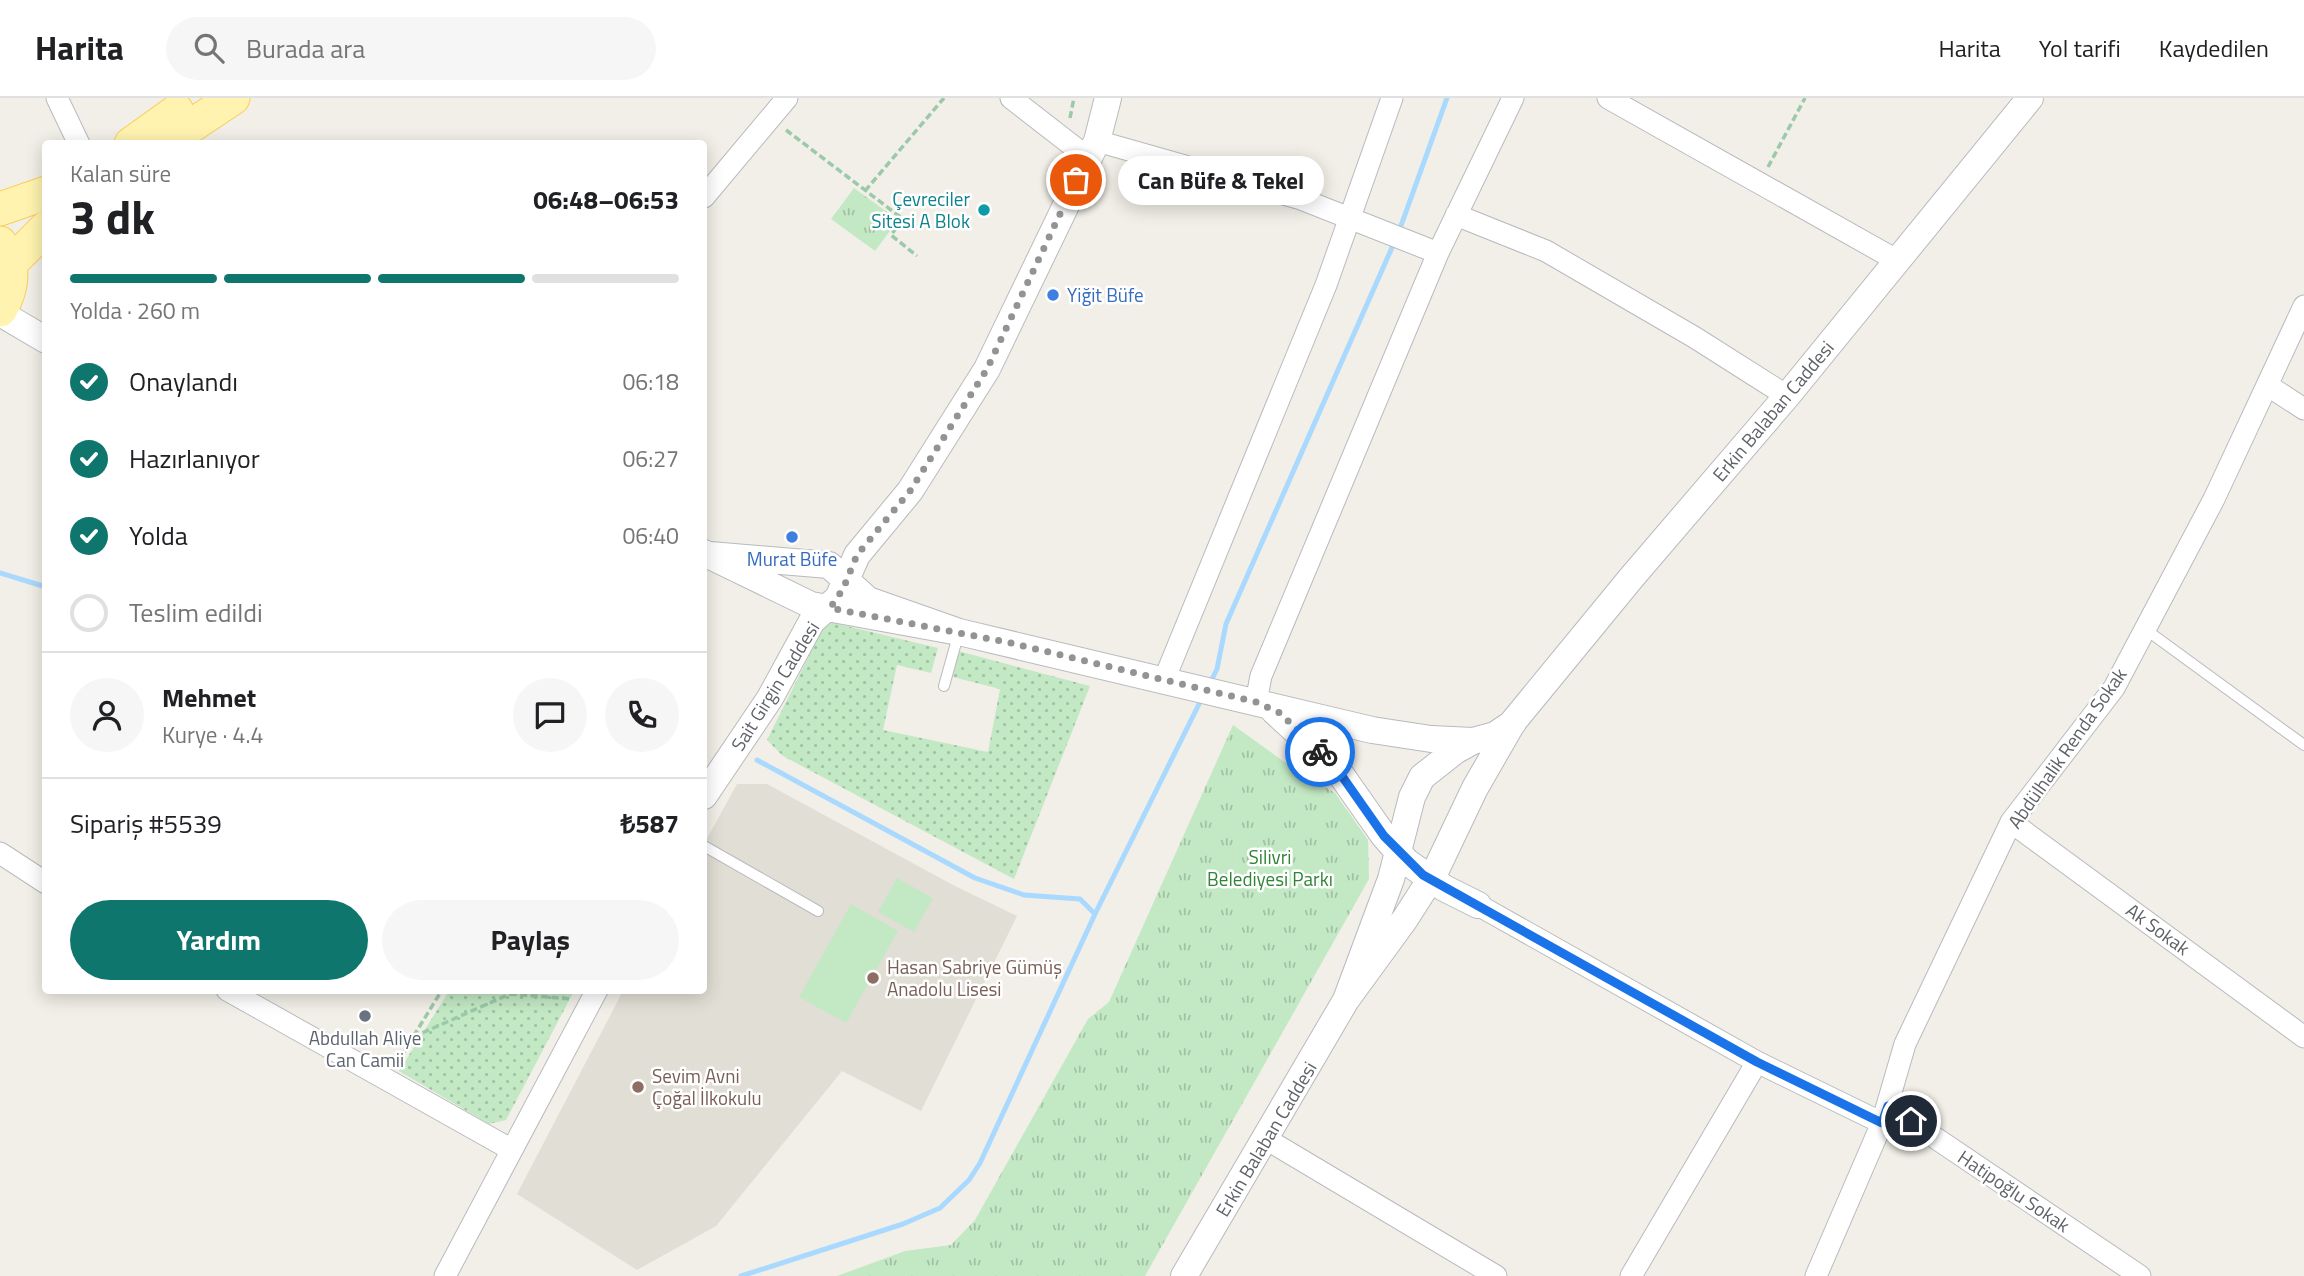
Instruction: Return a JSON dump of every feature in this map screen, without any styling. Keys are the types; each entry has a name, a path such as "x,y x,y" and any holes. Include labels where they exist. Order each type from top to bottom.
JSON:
{"main road":[{"path":"137,140 197,98"},
{"path":"170,140 233,98"},
{"path":"0,209 42,194"},
{"path":"0,312 8,298 12,281 5,254 42,231"}],"street":[{"path":"57,98 77,140"},
{"path":"707,193 787,98"},
{"path":"1011,98 1092,149 1301,200 1438,253"},
{"name":"Sait Girgin Caddesi","path":"707,790 770,698 812,621 830,608 848,579 857,555 910,491 987,369 1092,149 1108,98"},
{"path":"1164,680 1351,220 1392,98"},
{"path":"1256,702 1261,677 1438,253 1513,98"},
{"path":"1608,98 1898,261"},
{"name":"Erkin Balaban Caddesi","path":"1184,1276 1346,1000 1430,879 1513,722 1632,577 1787,396 2030,98"},
{"path":"1457,215 1546,251 1694,337 1787,396"},
{"name":"Abdülhalik Renda Sokak","path":"1815,1276 1885,1114 1905,1044 2011,822 2114,688 2214,499 2304,306"},
{"path":"0,312 42,338"},
{"name":"Sait Girgin Caddesi","path":"707,788 785,642 801,599 801,584 806,573 855,538 987,369"},
{"path":"2267,385 2304,409"},
{"path":"707,554 829,565 848,579 868,600 959,632"},
{"path":"707,554 801,599 830,608 959,632 1372,730 1431,739 1473,741"},
{"path":"1256,702 1280,713 1337,769 1391,844 1430,879 1478,905"},
{"name":"Erkin Balaban Caddesi","path":"1346,1000 1381,908 1386,853 1422,777 1473,741 1495,735 1513,722"},
{"path":"1372,730 1444,760 1463,787 1463,813"},
{"name":"Ak Sokak","path":"2011,822 2304,1037"},
{"path":"1444,852 1441,868 1447,878 1478,905"},
{"path":"0,853 42,880"},
{"name":"Hatipoğlu Sokak","path":"1478,905 1757,1062 1885,1114 2140,1276"},
{"path":"233,994 512,1150"},
{"path":"445,1276 595,995"},
{"path":"1631,1276 1757,1062"},
{"path":"1266,1139 1496,1276"}],"lane":[{"path":"2145,629 2304,745"},
{"path":"944,686 959,632"},
{"path":"707,848 818,911"}],"path":[{"path":"865,191 944,98"},
{"path":"1069,121 1074,98"},
{"path":"1759,184 1805,98"},
{"path":"770,118 903,219 891,235 918,256"},
{"path":"386,1080 440,994"},
{"path":"413,1037 504,994"},
{"path":"556,994 595,995"}],"shaded area":[{"path":"737,784 767,784 953,885 1017,916 921,1111 842,1071 716,1226 637,1270 517,1194 621,994 707,994 707,839"}],"green space":[{"path":"854,188 898,220 875,251 831,219"},
{"path":"830,622 938,648 931,673 897,665 883,730 988,752 1000,689 953,677 958,651 1090,686 1014,879 783,756 767,740 822,630"},
{"name":"Silivri Belediyesi Parkı","path":"1233,725 1290,766 1335,793 1368,840 1369,879 1145,1276 837,1276 905,1251 951,1245 975,1220 1088,1019 1109,1002"},
{"path":"897,878 933,898 914,932 878,912"},
{"path":"851,904 898,931 846,1023 799,997"},
{"path":"447,994 572,994 506,1120 489,1124 399,1071"}],"waterway":[{"path":"1398,234 1447,98"},
{"path":"1209,685 1217,669 1226,624 1394,243"},
{"path":"0,573 42,586"},
{"path":"741,1276 903,1224 940,1208 969,1180 980,1163 1095,914 1203,696"},
{"path":"757,760 975,878 1024,895 1080,899 1095,914"}],"way so far":[{"path":"1076,180 987,369 951,430 910,491 857,555 843,589 830,608 1011,643 1256,702 1280,713 1320,752"}],"place":[{"name":"Can Büfe & Tekel","path":"1076,180"},
{"name":"Çevreciler Sitesi A Blok","path":"984,210"},
{"name":"Yiğit Büfe","path":"1053,295"},
{"name":"Murat Büfe","path":"792,537"},
{"name":"Hasan Sabriye Gümüş Anadolu Lisesi","path":"873,978"},
{"name":"Abdullah Aliye Can Camii","path":"365,1016"},
{"name":"Sevim Avni Çoğal İlkokulu","path":"638,1087"}],"route":[{"path":"1320,752 1337,769 1384,836 1407,862 1423,875 1757,1062 1857,1113 1882,1123 1888,1106 1911,1121"}]}
